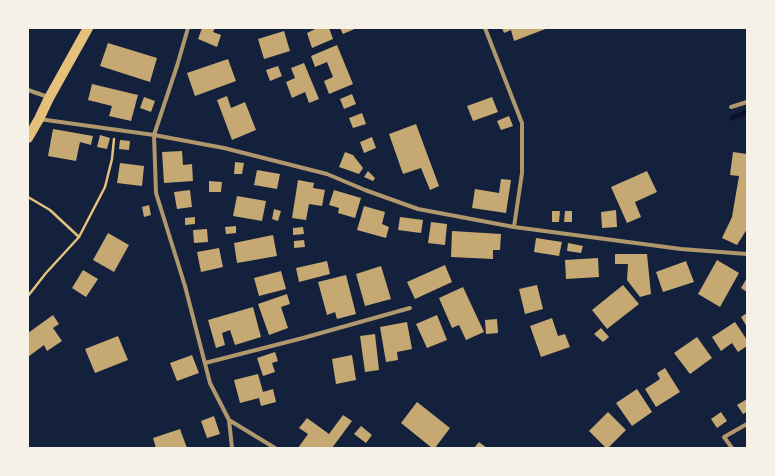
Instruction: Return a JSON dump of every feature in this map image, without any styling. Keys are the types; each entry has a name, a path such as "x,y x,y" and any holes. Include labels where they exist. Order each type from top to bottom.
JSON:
{"main road":[{"path":"28,138 88,28"}],"street":[{"path":"188,28 154,135 156,193 185,286 210,383 229,420 232,448"},
{"path":"485,28 522,123 522,173 514,227"},
{"path":"28,90 49,98"},
{"path":"731,107 747,102"},
{"path":"39,119 116,129 224,148 327,174 365,190 418,209 514,227 681,249 747,254"},
{"path":"205,363 303,338 410,308"},
{"path":"229,420 275,448"},
{"path":"732,448 724,437 747,424"}],"path":[{"path":"28,296 46,273 79,237 105,187 112,160 116,129"},
{"path":"28,197 50,210 79,237"}],"building":[{"path":"202,28 215,28 213,32 221,35 217,47 198,39"},
{"path":"315,28 329,28 333,39 312,48 307,33"},
{"path":"340,28 357,28 343,34"},
{"path":"502,28 548,28 514,41 511,30 504,33"},
{"path":"284,31 290,51 264,59 258,39"},
{"path":"108,43 157,58 150,82 100,66"},
{"path":"337,45 353,84 329,94 324,81 333,77 327,62 315,67 311,56"},
{"path":"228,59 236,81 195,96 187,73"},
{"path":"304,63 319,99 309,103 305,92 292,98 286,82 295,78 291,68"},
{"path":"278,66 282,76 270,81 266,70"},
{"path":"92,84 138,95 131,121 109,116 112,106 88,100"},
{"path":"352,94 356,104 344,109 340,99"},
{"path":"227,96 231,108 245,102 256,130 232,140 217,100"},
{"path":"144,97 155,101 151,112 140,108"},
{"path":"492,97 498,112 473,121 467,106"},
{"path":"362,113 366,124 353,128 349,118"},
{"path":"509,116 513,126 501,130 497,121"},
{"path":"416,124 439,186 430,190 421,168 403,174 389,134"},
{"path":"53,129 93,136 91,145 80,142 76,161 48,156"},
{"path":"100,135 110,138 107,149 97,147"},
{"path":"372,137 376,148 364,153 360,142"},
{"path":"120,140 130,141 129,150 119,149"},
{"path":"182,151 183,165 192,164 193,181 164,183 162,152"},
{"path":"345,152 353,155 363,168 359,174 339,167"},
{"path":"733,152 747,154 747,229 737,245 722,238 732,217 739,176 730,175"},
{"path":"235,162 244,163 242,174 234,174"},
{"path":"120,163 144,166 142,186 117,183"},
{"path":"257,170 280,174 277,189 254,185"},
{"path":"368,171 375,178 373,181 364,177"},
{"path":"647,171 657,192 635,202 641,217 627,223 611,187"},
{"path":"501,179 511,180 506,213 472,208 475,189 499,193"},
{"path":"298,180 314,183 313,188 325,190 322,206 309,204 306,220 292,218"},
{"path":"209,181 222,182 221,192 209,192"},
{"path":"190,190 192,207 177,209 174,192"},
{"path":"334,190 361,198 355,218 338,213 339,208 329,205"},
{"path":"237,196 266,201 262,221 233,216"},
{"path":"149,205 151,215 144,217 142,207"},
{"path":"364,206 385,212 382,224 389,227 386,238 357,230"},
{"path":"274,209 281,211 278,221 272,219"},
{"path":"616,210 617,227 602,228 601,212"},
{"path":"552,211 560,211 559,222 552,222"},
{"path":"565,211 572,211 572,222 564,222"},
{"path":"195,217 195,224 185,225 185,218"},
{"path":"400,217 423,220 421,233 398,230"},
{"path":"431,222 447,224 445,245 428,243"},
{"path":"236,226 236,233 226,234 225,227"},
{"path":"303,227 304,234 293,235 293,228"},
{"path":"207,229 208,242 194,243 193,230"},
{"path":"452,231 501,234 500,250 493,250 493,259 451,257"},
{"path":"108,233 129,245 114,272 93,260"},
{"path":"273,235 277,256 237,263 234,243"},
{"path":"536,238 562,242 559,256 534,252"},
{"path":"304,240 305,247 294,248 294,241"},
{"path":"568,243 583,246 581,253 567,251"},
{"path":"219,248 223,267 201,272 197,252"},
{"path":"615,254 647,254 651,294 640,297 627,280 628,264 615,264"},
{"path":"598,258 599,277 566,279 565,260"},
{"path":"717,260 739,273 720,307 698,294"},
{"path":"327,261 330,274 299,282 296,268"},
{"path":"686,261 694,282 663,292 656,272"},
{"path":"445,265 452,282 415,299 407,282"},
{"path":"381,266 391,299 365,306 356,274"},
{"path":"83,270 98,279 86,297 72,288"},
{"path":"281,271 286,289 259,296 254,278"},
{"path":"346,275 356,314 337,319 335,312 327,315 318,282"},
{"path":"747,278 747,292 741,288"},
{"path":"537,285 543,309 525,314 519,289"},
{"path":"623,285 639,304 607,329 592,310"},
{"path":"463,287 484,332 466,340 459,325 452,328 439,298"},
{"path":"287,294 290,304 281,307 288,328 269,335 258,304"},
{"path":"253,307 261,337 235,345 230,330 222,333 225,345 216,348 208,320"},
{"path":"747,313 747,327 741,317"},
{"path":"53,315 59,324 53,328 62,341 47,351 44,345 28,357 28,333"},
{"path":"437,315 447,340 427,348 416,324"},
{"path":"552,318 558,336 565,334 570,347 541,357 530,326"},
{"path":"497,319 498,333 486,334 485,320"},
{"path":"407,322 412,349 397,352 398,360 386,362 380,327"},
{"path":"735,322 747,340 747,346 738,352 732,343 721,351 712,337"},
{"path":"601,328 609,337 603,342 594,334"},
{"path":"375,334 379,370 365,372 360,336"},
{"path":"118,336 128,360 95,373 85,349"},
{"path":"697,337 712,358 690,374 674,353"},
{"path":"275,352 278,361 272,363 275,372 263,376 257,358"},
{"path":"192,355 199,373 177,381 170,363"},
{"path":"352,355 356,380 336,384 332,359"},
{"path":"665,368 680,392 656,407 645,389 660,379 657,373"},
{"path":"258,374 263,392 273,389 276,402 261,406 259,398 240,403 234,380"},
{"path":"637,389 652,412 632,426 616,403"},
{"path":"747,399 747,412 743,414 737,405"},
{"path":"417,402 450,428 435,448 432,448 401,423"},
{"path":"608,412 626,430 608,448 606,448 589,431"},
{"path":"721,412 727,421 717,428 711,419"},
{"path":"343,415 352,421 332,448 298,448 308,434 299,428 307,418 329,434"},
{"path":"214,416 220,434 207,438 201,421"},
{"path":"361,426 372,435 366,443 354,434"},
{"path":"180,429 187,448 156,448 153,438"},
{"path":"479,442 487,448 474,448"}],"waterway":[{"path":"732,118 747,112"}]}
